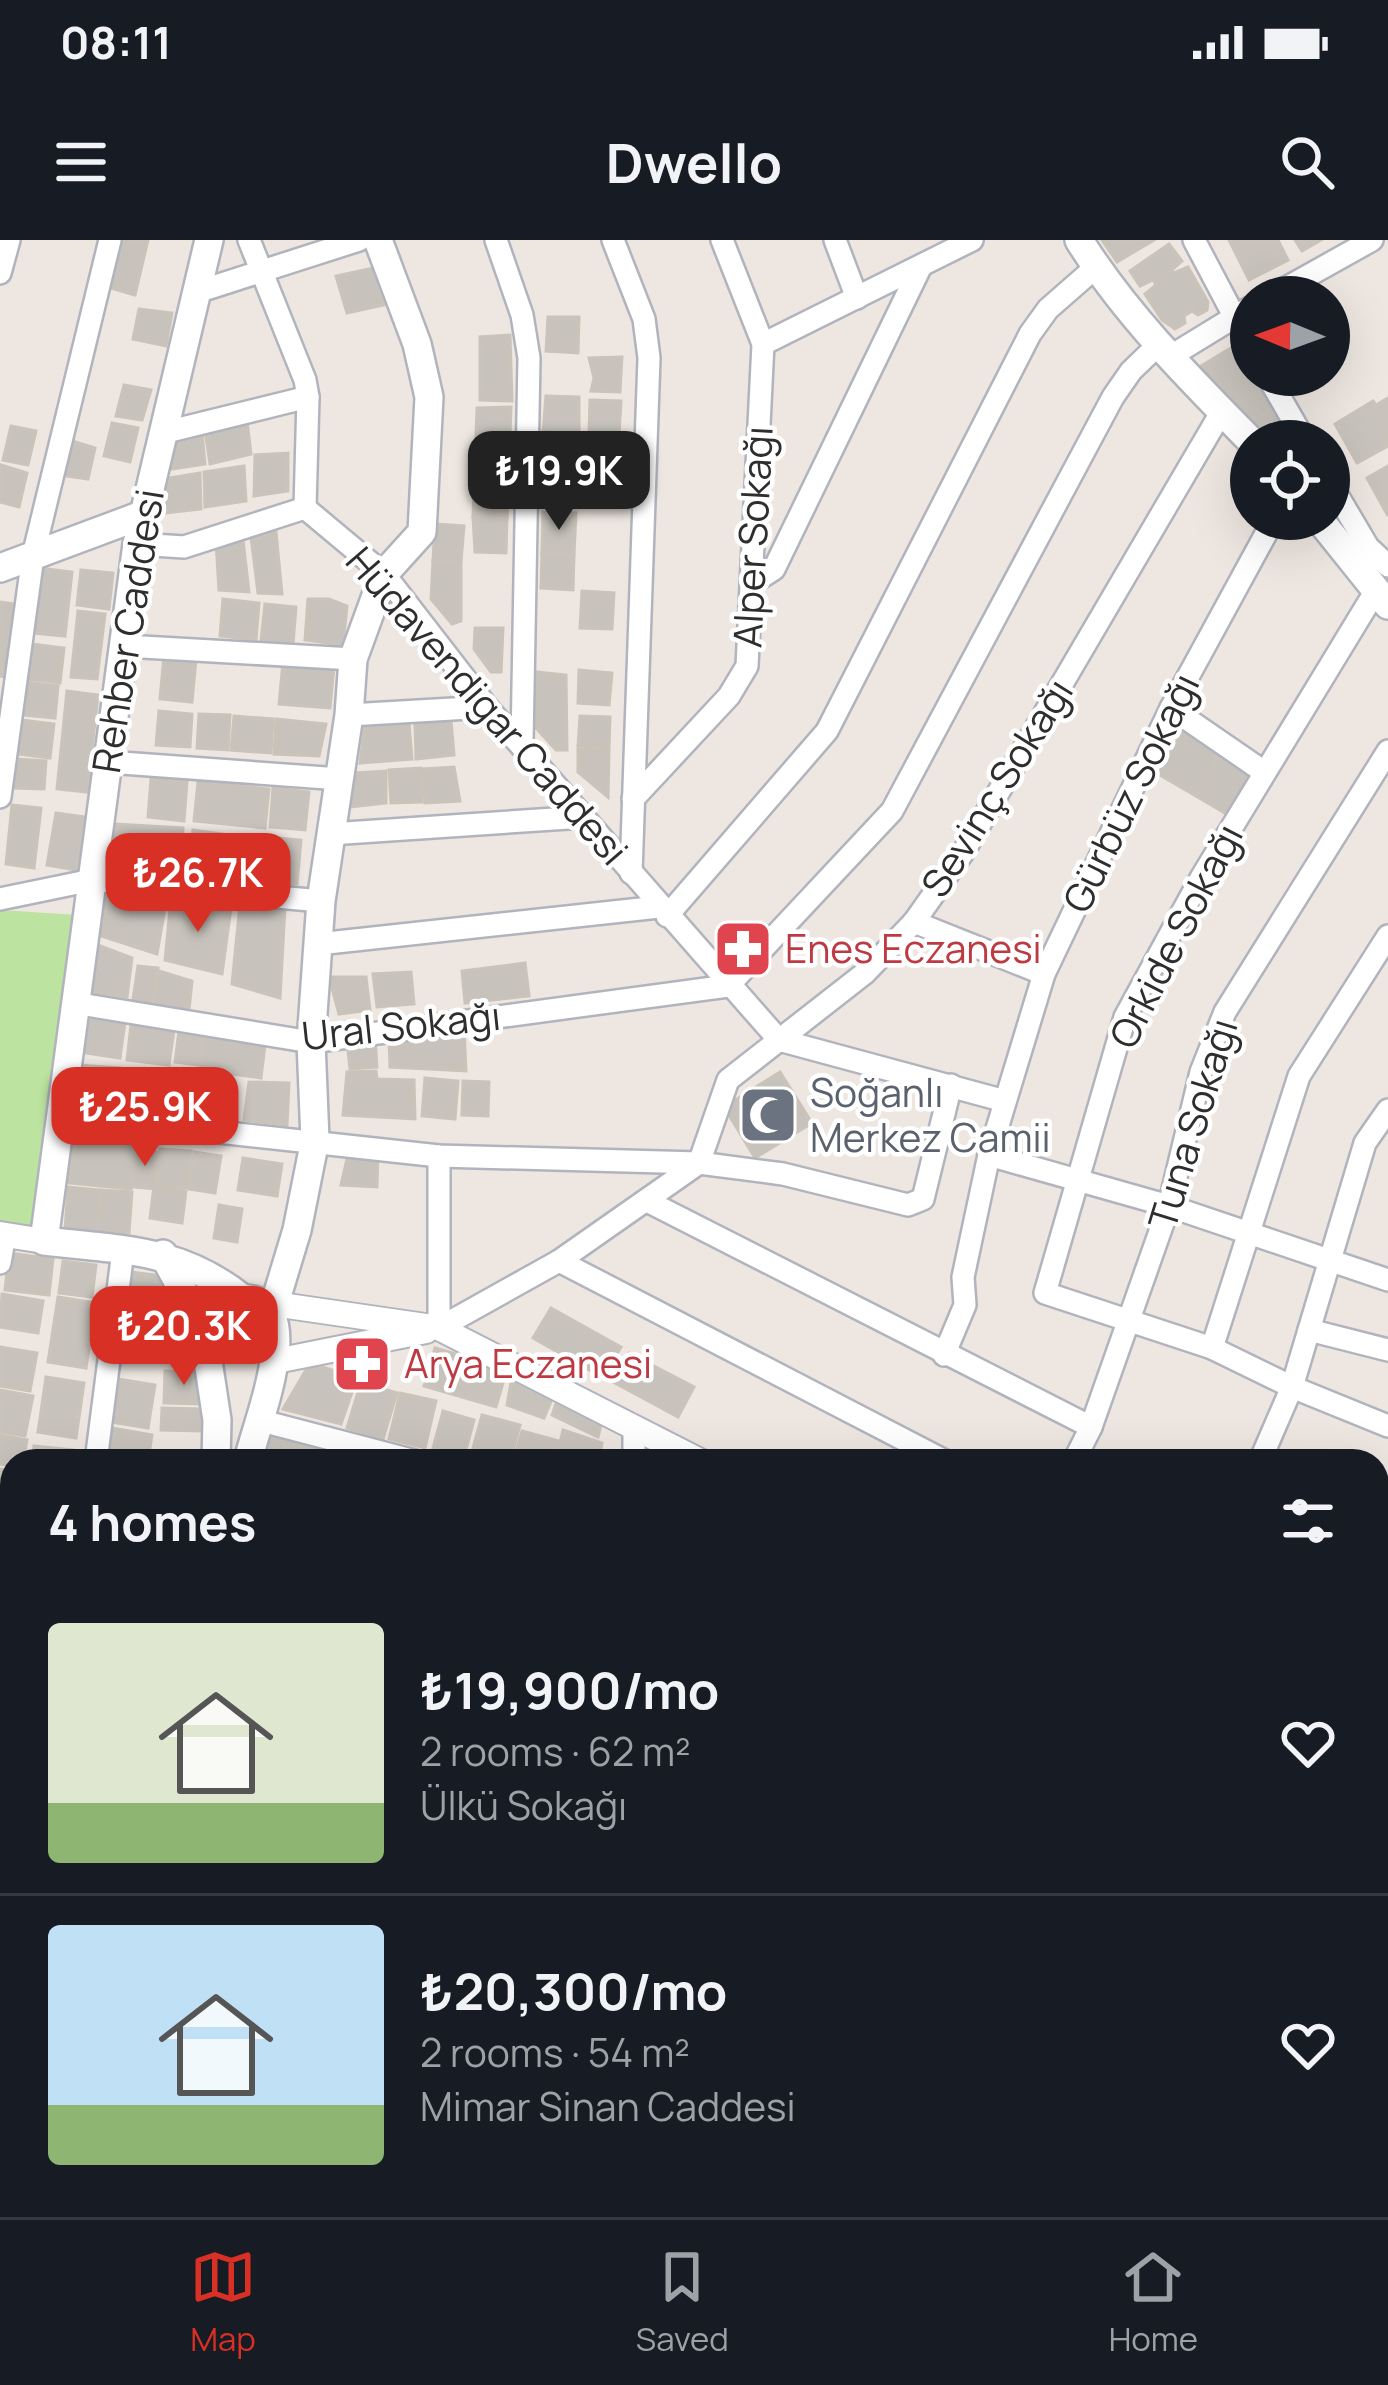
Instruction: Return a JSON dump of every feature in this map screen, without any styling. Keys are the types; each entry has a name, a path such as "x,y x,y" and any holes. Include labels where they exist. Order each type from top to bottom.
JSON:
{"main road":[{"name":"Rehber Caddesi","path":"44,1241 137,544 209,240"},
{"path":"259,1302 297,1230 315,1140 311,1042 321,901 350,715 353,659 384,574 422,532 429,397 417,344 378,240"},
{"path":"1079,240 1096,267 1231,420"},
{"path":"0,568 142,515"},
{"path":"1337,540 1384,595"},
{"path":"44,1241 163,1254 216,1277 272,1311 277,1333 272,1370 251,1449"},
{"path":"163,1254 203,1328 217,1420 216,1449"},
{"path":"203,1328 221,1306 259,1302"},
{"path":"211,1378 234,1392 256,1392 272,1370"}],"street":[{"path":"0,273 9,240"},
{"path":"0,797 33,556 110,240"},
{"path":"137,544 184,547 305,508 305,380 249,240"},
{"path":"197,292 359,240"},
{"path":"496,240 522,315 529,358 522,743"},
{"path":"614,240 644,320 649,358 632,873"},
{"name":"Alper Sokağı","path":"633,799 729,696 747,666 763,344 722,240"},
{"path":"835,240 857,298"},
{"path":"763,344 921,266 942,247 972,240"},
{"path":"1194,240 1230,294"},
{"path":"1308,276 1372,240"},
{"path":"751,584 774,569 921,266"},
{"path":"318,944 663,911 827,731 1030,334 1048,309 1096,267"},
{"path":"728,986 892,811 1131,371 1230,318"},
{"path":"162,433 308,398"},
{"name":"Sevinç Sokağı","path":"699,1163 728,1080 865,974 914,922 964,850 1222,411"},
{"name":"Hüdavendigar Caddesi","path":"305,508 384,574 487,707 778,1040"},
{"path":"1350,517 1368,547 1388,566"},
{"name":"Gürbüz Sokağı","path":"944,1355 965,1305 963,1277 989,1155 1044,974 1171,708 1263,540"},
{"name":"Orkide Sokağı","path":"1129,1321 1045,1293 1125,1017 1264,772 1384,595"},
{"path":"125,646 353,659"},
{"path":"350,715 487,707"},
{"path":"1171,708 1264,772"},
{"name":"Tuna Sokağı","path":"1080,1449 1169,1206 1202,1072 1225,1012 1388,751"},
{"path":"108,762 340,778"},
{"path":"330,834 584,817"},
{"path":"0,899 92,880 321,901"},
{"path":"914,922 1044,974"},
{"path":"1212,1348 1299,1076 1388,936"},
{"name":"Ural Sokağı","path":"74,1003 311,1042 728,986"},
{"path":"778,1040 1005,1101"},
{"path":"61,1115 439,1156 699,1163 783,1174 908,1205 923,1199 951,1084"},
{"path":"1265,1449 1292,1387 1365,1143 1388,1110"},
{"path":"989,1155 1169,1206 1388,1280"},
{"path":"439,1156 439,1328"},
{"path":"272,1370 439,1328 559,1261 699,1163"},
{"path":"647,1201 1091,1427"},
{"path":"0,1263 2,1234 44,1241"},
{"path":"98,1449 123,1251"},
{"path":"559,1261 921,1449"},
{"path":"259,1302 439,1328 676,1449"},
{"path":"1129,1321 1212,1348 1388,1426"},
{"path":"1309,1330 1388,1350"},
{"path":"258,1420 369,1449"},
{"path":"634,1428 634,1449"}],"green space":[{"path":"0,910 78,915 38,1232 0,1227"}],"building":[{"path":"115,240 148,240 135,295 104,286"},
{"path":"1102,240 1154,240 1117,262"},
{"path":"1229,240 1278,240 1288,260 1247,276"},
{"path":"1295,240 1321,240 1302,251"},
{"path":"1169,244 1182,261 1174,273 1188,267 1208,302 1207,310 1198,315 1192,311 1175,329 1162,320 1145,294 1156,285 1153,280 1140,286 1130,271"},
{"path":"373,268 384,305 347,313 336,276"},
{"path":"139,309 172,313 166,346 133,339"},
{"path":"548,317 579,317 578,353 546,351"},
{"path":"510,335 512,401 480,400 480,337"},
{"path":"1230,348 1230,396 1270,396 1284,420 1253,420 1201,366"},
{"path":"622,357 620,392 591,391 594,378 589,358"},
{"path":"124,385 151,390 142,420 116,416"},
{"path":"546,396 579,397 579,434 543,433"},
{"path":"1388,398 1388,446 1357,463 1350,451 1350,420 1342,420 1373,401 1376,405"},
{"path":"590,400 621,401 619,435 589,433"},
{"path":"511,407 507,518 473,517 477,408"},
{"path":"247,420 251,454 210,464 205,431"},
{"path":"112,423 138,428 130,462 104,456"},
{"path":"11,426 36,431 28,465 3,460"},
{"path":"202,433 205,464 166,470 168,439"},
{"path":"543,433 579,434 576,471 541,470"},
{"path":"69,440 95,448 88,479 60,475"},
{"path":"288,453 288,491 254,496 255,455"},
{"path":"1,465 27,473 19,507 0,502"},
{"path":"244,466 246,501 205,507 204,472"},
{"path":"1388,466 1388,516 1367,478"},
{"path":"200,473 201,509 156,514 157,480"},
{"path":"543,512 576,513 574,555 542,553"},
{"path":"473,517 507,518 506,553 475,552"},
{"path":"435,524 464,526 461,562 433,561"},
{"path":"276,532 282,594 258,593 251,537"},
{"path":"243,540 249,592 219,590 216,542"},
{"path":"542,553 574,555 573,590 541,588"},
{"path":"433,561 461,562 461,621 452,624 431,599"},
{"path":"39,568 72,572 65,636 32,633"},
{"path":"81,570 113,573 109,609 77,605"},
{"path":"582,591 614,593 612,629 580,628"},
{"path":"223,599 259,603 256,640 220,636"},
{"path":"308,599 329,599 347,606 343,645 305,640"},
{"path":"0,602 14,604 9,641 0,640"},
{"path":"265,604 296,607 293,644 261,641"},
{"path":"78,611 105,614 97,679 71,677"},
{"path":"475,628 503,628 501,672 491,672 474,649"},
{"path":"0,642 10,643 6,677 0,676"},
{"path":"31,644 64,648 60,683 27,679"},
{"path":"164,656 196,659 192,702 160,699"},
{"path":"283,662 334,667 330,708 279,704"},
{"path":"579,670 612,673 609,705 578,703"},
{"path":"537,672 566,675 567,750 556,750 535,727"},
{"path":"27,682 58,686 55,718 23,715"},
{"path":"67,691 98,695 87,792 57,789"},
{"path":"159,711 192,714 190,747 156,745"},
{"path":"199,714 230,715 228,750 197,748"},
{"path":"234,716 273,719 271,753 231,750"},
{"path":"580,716 610,717 609,748 578,746"},
{"path":"276,719 326,724 319,756 274,754"},
{"path":"22,720 54,724 50,758 18,754"},
{"path":"451,720 454,755 416,759 415,722"},
{"path":"409,723 412,759 360,763 365,724"},
{"path":"1184,729 1222,751 1196,796 1158,774"},
{"path":"578,749 609,750 608,797 578,772"},
{"path":"1222,751 1254,770 1228,815 1196,796"},
{"path":"16,759 46,761 44,789 15,788"},
{"path":"454,767 460,801 425,803 423,769"},
{"path":"421,768 422,802 391,803 389,770"},
{"path":"386,771 386,803 350,807 354,773"},
{"path":"151,779 187,782 184,821 148,817"},
{"path":"198,782 269,789 265,828 194,821"},
{"path":"273,788 309,792 305,830 270,827"},
{"path":"12,805 41,808 34,868 6,864"},
{"path":"56,813 85,817 76,870 47,865"},
{"path":"115,824 183,828 180,878 112,873"},
{"path":"193,830 222,834 218,877 188,874"},
{"path":"266,837 301,840 297,884 261,881"},
{"path":"101,889 166,902 157,954 95,934"},
{"path":"171,900 231,908 222,974 165,960"},
{"path":"240,904 285,907 280,998 232,984"},
{"path":"95,944 132,958 127,997 87,991"},
{"path":"525,963 529,996 465,1003 462,971"},
{"path":"138,966 158,968 151,1003 133,999"},
{"path":"159,971 192,981 189,1010 154,1002"},
{"path":"411,972 414,1004 377,1007 373,974"},
{"path":"329,977 366,977 370,1010 339,1014"},
{"path":"84,1016 125,1022 120,1058 79,1052"},
{"path":"131,1025 174,1030 169,1065 127,1060"},
{"path":"464,1029 466,1071 390,1067 389,1036"},
{"path":"179,1031 203,1034 199,1065 175,1062"},
{"path":"205,1037 265,1045 261,1078 201,1070"},
{"path":"375,1037 377,1067 350,1069 347,1041"},
{"path":"78,1065 120,1068 117,1107 76,1104"},
{"path":"127,1070 167,1073 164,1112 124,1109"},
{"path":"376,1071 377,1079 414,1080 415,1119 343,1115 347,1072"},
{"name":"Soğanlı Merkez Camii","path":"780,1072 812,1123 755,1158 724,1107"},
{"path":"179,1078 220,1083 216,1120 174,1115"},
{"path":"425,1078 458,1081 455,1119 422,1116"},
{"path":"463,1081 489,1082 488,1116 462,1115"},
{"path":"249,1082 289,1083 287,1125 244,1120"},
{"path":"74,1138 134,1146 131,1189 69,1183"},
{"path":"135,1149 158,1152 156,1189 132,1187"},
{"path":"160,1149 191,1151 188,1188 157,1185"},
{"path":"349,1150 378,1153 377,1187 341,1185"},
{"path":"194,1152 221,1156 215,1193 189,1189"},
{"path":"243,1158 282,1164 277,1196 238,1190"},
{"path":"154,1186 186,1191 182,1223 150,1218"},
{"path":"68,1187 100,1190 97,1231 65,1231"},
{"path":"100,1190 132,1192 129,1233 97,1231"},
{"path":"219,1205 242,1209 237,1242 214,1238"},
{"path":"9,1253 53,1259 49,1295 5,1290"},
{"path":"63,1261 96,1265 92,1297 59,1293"},
{"path":"130,1272 164,1276 159,1318 126,1314"},
{"path":"2,1294 43,1301 38,1333 0,1327"},
{"path":"58,1297 96,1303 86,1368 48,1362"},
{"path":"551,1308 621,1347 603,1378 533,1338"},
{"path":"0,1347 37,1353 30,1391 0,1386"},
{"path":"435,1348 507,1369 496,1407 424,1386"},
{"path":"629,1353 694,1387 678,1417 613,1382"},
{"path":"310,1363 357,1378 341,1424 283,1409"},
{"path":"165,1371 203,1372 202,1404 164,1403"},
{"path":"513,1371 555,1392 544,1418 507,1405"},
{"path":"46,1377 84,1383 76,1438 38,1432"},
{"path":"118,1379 155,1385 148,1428 111,1422"},
{"path":"361,1382 397,1393 383,1439 347,1428"},
{"path":"0,1390 33,1396 25,1436 0,1432"},
{"path":"400,1393 436,1401 425,1448 389,1439"},
{"path":"559,1395 603,1417 598,1437 552,1415"},
{"path":"162,1408 202,1409 201,1431 161,1430"},
{"path":"443,1411 474,1420 466,1449 433,1449"},
{"path":"482,1415 520,1425 513,1449 473,1449"},
{"path":"112,1428 152,1435 150,1449 108,1449"},
{"path":"563,1430 602,1443 601,1449 559,1449"},
{"path":"522,1431 559,1441 557,1449 517,1449"},
{"path":"270,1432 334,1448 334,1449 262,1449"},
{"path":"0,1435 27,1440 25,1449 0,1449"}],"place":[{"name":"Enes Eczanesi","path":"743,949"},
{"name":"Soğanlı Merkez Camii","path":"768,1115"},
{"name":"Arya Eczanesi","path":"362,1364"}]}
